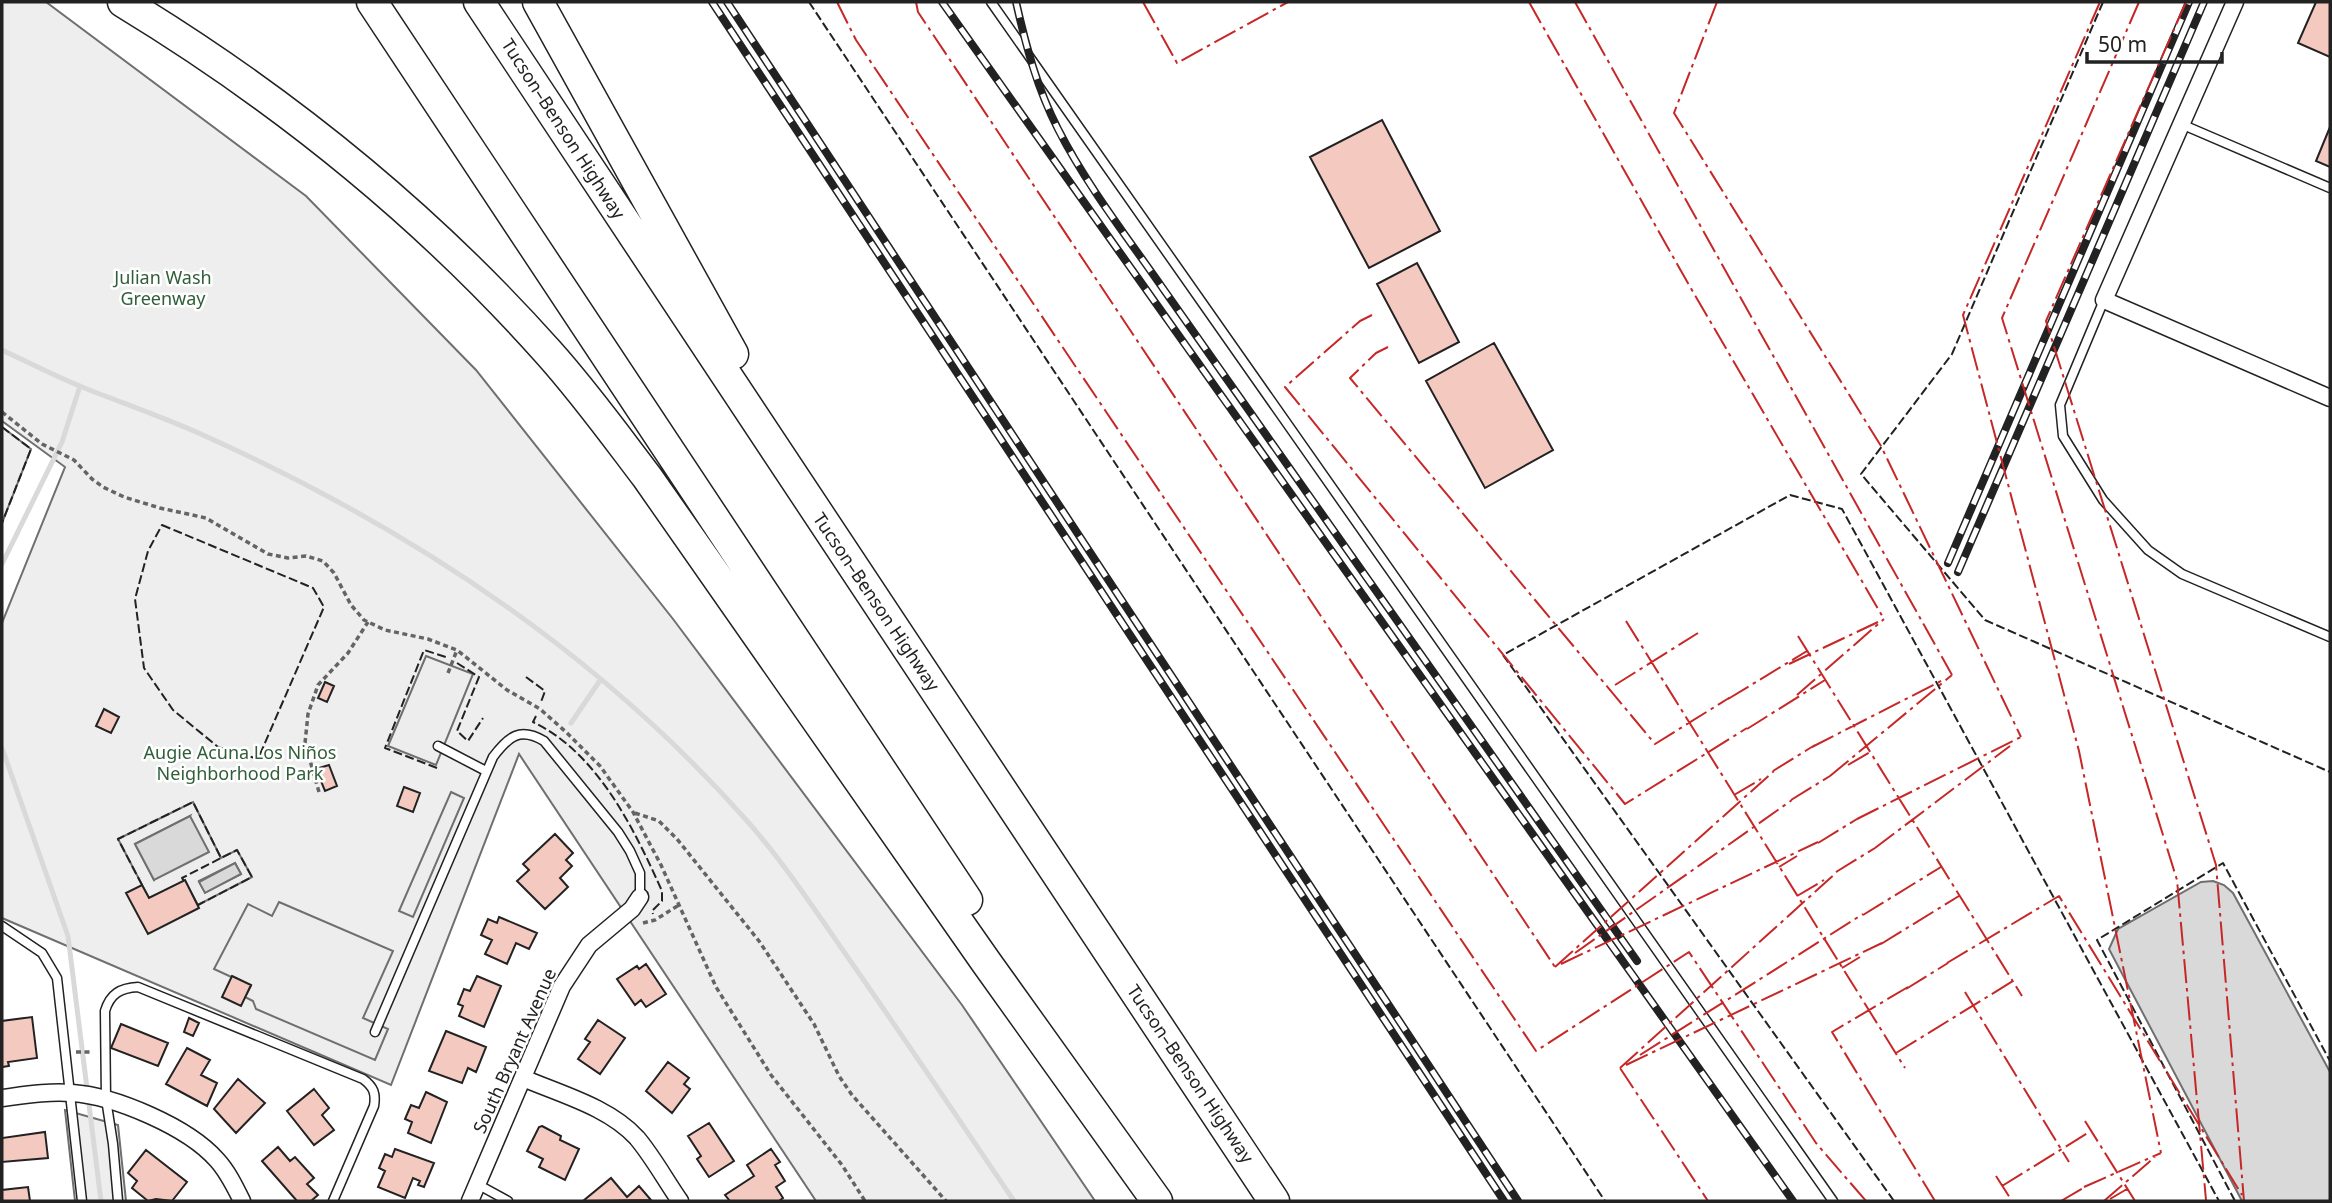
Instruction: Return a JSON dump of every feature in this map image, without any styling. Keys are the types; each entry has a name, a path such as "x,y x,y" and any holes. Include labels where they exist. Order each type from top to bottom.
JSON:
{"highway":[{"path":"123,2 212,59 357,167 457,257 549,353 647,477 986,962 1157,1201"},
{"path":"372,2 1167,1201"},
{"name":"Tucson–Benson Highway","path":"479,2 1274,1201"},
{"path":"538,2 844,553"}],"street":[{"path":"2235,2 2104,300 2330,398"},
{"name":"South Bryant Avenue","path":"470,1201 572,968 589,945 632,909 640,897"},
{"path":"523,1077 595,1109 625,1127 637,1139 680,1201"},
{"path":"2,1098 69,1093 106,1099 172,1127 198,1142 223,1167 242,1201"}],"lane":[{"path":"991,2 1833,1201"},
{"path":"2181,124 2330,188"},
{"path":"2104,300 2060,405 2063,436 2103,500 2148,550 2182,574 2330,637"},
{"path":"374,1032 493,757 513,737 522,733 532,734 544,741 618,832 640,873 640,897"},
{"path":"438,746 486,772"},
{"path":"2,926 42,953 57,978 82,1201"},
{"path":"118,1201 106,1099 105,1011 111,996 130,988 148,990 363,1079 373,1089 376,1097 374,1106 333,1201"},
{"path":"477,1184 508,1201"}],"path":[{"path":"2,412 42,444 74,460 92,479 124,497 206,518 279,558 306,556 323,561 334,573 351,605 368,622 385,630 438,641 457,650 507,690 540,709 566,732 600,766 634,812 716,987 771,1075 842,1165 865,1201"},
{"path":"319,792 305,743 307,714 318,685 348,653 368,622"},
{"path":"448,673 457,650"},
{"path":"634,812 659,821 724,897 759,941 814,1024 839,1076 852,1094 946,1201"},
{"path":"616,923 655,920 679,905"},
{"path":"71,1052 95,1052"}],"green space":[{"path":"2,2 46,2 306,196 476,370 673,619 962,1005 1095,1201 816,1201 519,754 391,1085 2,918 2,623 65,467 2,421"},
{"path":"2,427 31,449 2,523"},
{"path":"65,1110 118,1125 126,1201 75,1201"}],"shaded area":[{"path":"426,656 473,674 436,765 388,746"},
{"path":"451,792 464,798 413,917 399,911"},
{"path":"193,802 221,858 237,850 252,877 198,905 185,881 149,898 118,839","holes":["190,816 154,880 135,844","235,863 241,874 205,892 199,881"]},
{"path":"190,816 209,852 154,880 135,844"},
{"path":"235,863 241,874 205,893 199,882"},
{"path":"2213,881 2224,885 2233,893 2330,1072 2330,1201 2242,1201 2109,949 2118,929 2201,882"},
{"path":"279,902 393,951 363,1018 388,1029 375,1060 256,1009 253,1001 245,997 251,986 214,969 248,904 272,916"}],"building":[{"path":"2316,2 2330,2 2330,57 2298,43"},
{"path":"1382,120 1440,231 1369,268 1310,157"},
{"path":"2330,127 2330,167 2316,161"},
{"path":"1417,263 1459,342 1419,363 1377,284"},
{"path":"1494,343 1553,450 1485,488 1426,381"},
{"path":"325,682 334,686 327,702 318,698"},
{"path":"104,709 119,717 111,733 96,726"},
{"path":"329,765 337,786 325,791 316,769"},
{"path":"404,787 420,793 413,812 397,806"},
{"path":"555,834 573,853 566,860 572,866 560,878 568,887 545,909 517,881 529,870 523,864"},
{"path":"185,880 199,908 148,934 126,893 142,885 149,898"},
{"path":"499,917 537,933 529,949 516,943 507,964 485,954 492,940 481,935 488,919 497,923"},
{"path":"646,964 666,994 646,1007 641,1000 635,1005 617,979 637,966 639,969"},
{"path":"232,976 251,985 241,1006 222,997"},
{"path":"477,976 501,986 484,1027 459,1016 463,1006 458,1004 464,989 470,991"},
{"path":"32,1017 37,1058 8,1062 9,1066 2,1067 2,1021"},
{"path":"189,1018 199,1023 193,1036 184,1032"},
{"path":"598,1020 625,1038 600,1074 578,1059 590,1042 585,1039"},
{"path":"121,1024 168,1043 158,1066 111,1048"},
{"path":"446,1031 486,1047 476,1072 468,1068 462,1083 429,1071"},
{"path":"187,1048 210,1060 201,1075 217,1083 207,1106 166,1084"},
{"path":"668,1062 689,1078 684,1084 690,1089 672,1113 646,1091"},
{"path":"238,1079 265,1103 236,1133 214,1109"},
{"path":"314,1089 329,1108 322,1115 334,1130 314,1145 287,1111"},
{"path":"426,1092 447,1102 431,1143 408,1133 412,1122 405,1119 411,1105 419,1108"},
{"path":"709,1123 734,1161 709,1177 697,1159 701,1156 688,1136"},
{"path":"542,1126 561,1136 560,1140 579,1149 565,1180 539,1167 543,1159 527,1151"},
{"path":"45,1132 48,1158 2,1162 2,1138"},
{"path":"278,1147 290,1161 295,1157 314,1178 307,1184 318,1195 311,1201 297,1201 262,1161"},
{"path":"395,1149 434,1163 424,1187 418,1185 420,1181 413,1178 405,1198 378,1187 385,1171 379,1168 385,1154 392,1157"},
{"path":"771,1149 780,1162 775,1165 785,1181 776,1187 783,1198 779,1201 728,1201 725,1195 754,1176 747,1165"},
{"path":"146,1150 187,1182 172,1201 148,1201 132,1188 137,1181 128,1173"},
{"path":"611,1178 627,1197 639,1186 651,1200 583,1201"},
{"path":"28,1187 30,1201 2,1201 2,1190"}],"waterway":[{"path":"2,350 72,383 203,435 354,510 496,599 564,649 690,760 775,855 1014,1201"},
{"path":"2,564 62,442 80,386"},
{"path":"571,723 601,679"},
{"path":"2,748 68,936 101,1201"}],"railway":[{"path":"712,2 1504,1201"},
{"path":"727,2 1518,1201"},
{"path":"942,2 1793,1201"},
{"path":"1016,2 1028,51 1044,98 1069,150 1095,191 1637,961"},
{"path":"1948,563 2189,2"},
{"path":"1958,572 2204,2"}],"fence":[{"path":"809,2 1605,1201"},
{"path":"2103,2 1952,354 1861,474 1985,620 2330,772"},
{"path":"2,427 31,449 2,523"},
{"path":"1894,1201 1503,655 1790,495 1842,509 2219,1201"},
{"path":"162,525 313,588 324,607 258,759 218,747 173,710 144,668 135,599 148,551 162,525"},
{"path":"437,768 385,748 424,650 449,658"},
{"path":"457,663 479,677 457,731 468,741 483,718"},
{"path":"526,677 545,691 541,702"},
{"path":"536,716 533,722 577,753 595,773 626,818 662,891 662,901 652,911 653,914"},
{"path":"142,885 118,839 193,802 221,858 237,850 252,877 198,905"},
{"path":"184,881 182,878 221,858"},
{"path":"2235,1201 2097,940 2223,863 2330,1061"}],"power":[{"path":"837,2 856,40 1536,1051 1689,952 1816,1143 1866,1201"},
{"path":"916,2 918,12 1555,967"},
{"path":"1143,2 1177,63 1288,2"},
{"path":"1529,2 1689,285 1884,619"},
{"path":"1575,2 1952,675"},
{"path":"1717,2 1674,113 1881,446 2021,737"},
{"path":"2100,2 1963,315 2079,751 2161,1153"},
{"path":"2139,2 2002,318 2177,880 2206,1200"},
{"path":"2186,2 2046,321 2216,865 2244,1201"},
{"path":"1372,315 1360,321 1285,387 1625,804 1747,728"},
{"path":"1388,347 1376,353 1350,378 1655,744 1729,698"},
{"path":"1797,695 1884,619"},
{"path":"1626,621 1905,1068"},
{"path":"1789,664 1878,622"},
{"path":"1615,685 1698,633"},
{"path":"1798,636 2022,996"},
{"path":"1728,699 1807,651"},
{"path":"1830,776 1952,675"},
{"path":"1747,729 1825,680"},
{"path":"1812,747 1943,680"},
{"path":"1857,819 2021,737"},
{"path":"1773,771 1815,745"},
{"path":"1875,848 2010,746"},
{"path":"1848,765 1870,752"},
{"path":"1555,967 1774,771"},
{"path":"1791,800 1830,776"},
{"path":"1734,795 1761,779"},
{"path":"1575,953 1792,800"},
{"path":"1818,843 1857,819"},
{"path":"1561,964 1818,842"},
{"path":"1836,872 1875,848"},
{"path":"1779,867 1797,856"},
{"path":"1863,915 1941,867"},
{"path":"1620,1068 1837,872"},
{"path":"1797,896 1824,880"},
{"path":"1881,944 1959,896"},
{"path":"1947,963 2059,896 2242,1195"},
{"path":"1640,1055 1863,914"},
{"path":"1626,1065 1882,943"},
{"path":"1842,968 1860,957"},
{"path":"1906,989 1948,963"},
{"path":"1896,1053 2013,981"},
{"path":"1908,987 1832,1032 1935,1201"},
{"path":"1965,992 2069,1162"},
{"path":"1620,1068 1708,1201"},
{"path":"2085,1121 2135,1201"},
{"path":"2002,1186 2091,1131"},
{"path":"2084,1187 2161,1153"},
{"path":"2104,1201 2155,1157"},
{"path":"1996,1176 2012,1201"},
{"path":"2061,1201 2085,1187"},
{"path":"2110,1199 2127,1189"}],"park label":[{"name":"Julian Wash Greenway","path":"163,288"},
{"name":"Augie Acuna Los Niños Neighborhood Park","path":"240,763"}]}
